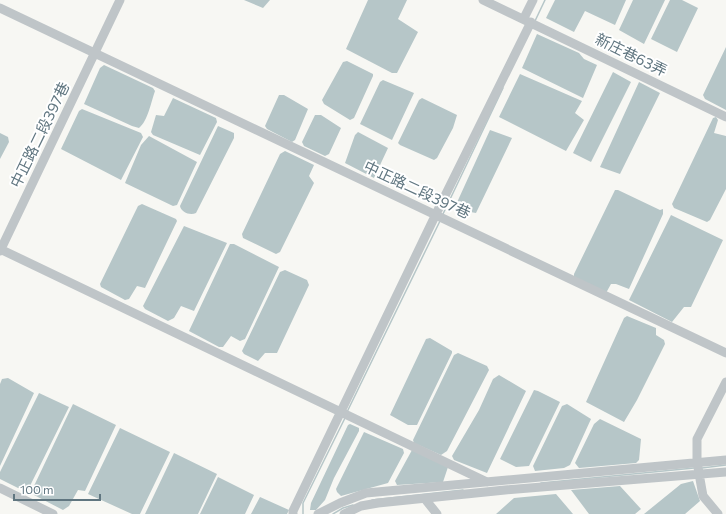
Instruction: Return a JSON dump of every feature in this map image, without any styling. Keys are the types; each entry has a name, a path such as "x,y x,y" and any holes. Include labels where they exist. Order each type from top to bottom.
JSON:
{"street":[{"name":"中正路二段397巷","path":"0,250 120,0"},
{"path":"483,0 527,20"},
{"path":"293,514 527,20 533,0"},
{"name":"中正路二段397巷","path":"0,8 726,353"},
{"name":"新庄巷63弄","path":"527,20 726,117"},
{"path":"0,250 487,482"},
{"path":"718,514 704,496 697,462 697,439 726,382"},
{"path":"318,514 340,502 366,493 726,460"},
{"path":"344,514 360,506 378,503 504,490 726,472"},
{"path":"0,488 53,514"},
{"path":"425,499 437,514"}],"shaded area":[{"path":"244,0 270,0 263,8"},
{"path":"368,0 407,0 398,19 418,32 397,73 392,73 346,49"},
{"path":"555,0 626,0 615,25 585,11 574,32 546,18"},
{"path":"633,0 665,0 644,44 619,30"},
{"path":"670,0 682,0 698,8 677,52 651,39"},
{"path":"537,34 579,53 584,59 597,65 583,98 522,68"},
{"path":"726,47 726,110 705,99 703,95"},
{"path":"347,61 373,74 354,118 350,120 324,104 322,100 343,62"},
{"path":"104,65 153,88 155,91 145,121 139,128 84,104 100,68"},
{"path":"613,72 631,82 591,162 573,153"},
{"path":"520,74 582,101 575,113 584,120 566,151 499,117"},
{"path":"383,80 414,93 392,140 360,124 380,82"},
{"path":"639,82 660,93 620,174 600,167"},
{"path":"279,95 284,95 308,109 295,140 292,142 267,129 265,126"},
{"path":"173,98 216,118 217,122 200,155 153,135 151,132 156,115 164,116"},
{"path":"422,98 457,115 453,128 437,158 434,160 398,143 419,100"},
{"path":"82,109 141,133 143,137 121,180 61,149 79,111"},
{"path":"315,115 321,115 341,128 329,154 325,156 304,146 302,142"},
{"path":"716,117 718,120 714,133 726,136 726,189 710,220 707,222 674,208 672,204 713,118"},
{"path":"218,126 234,133 234,138 196,213 186,213 180,206"},
{"path":"490,130 512,138 476,213 454,209"},
{"path":"358,132 388,148 374,178 345,163 355,135"},
{"path":"0,133 8,137 9,142 0,159"},
{"path":"149,136 197,162 177,205 173,206 125,183 141,145"},
{"path":"285,151 314,165 309,176 314,183 280,252 276,254 243,238 242,234 280,154"},
{"path":"615,190 618,190 660,210 663,209 663,214 629,289 616,284 611,284 606,293 574,277 574,274"},
{"path":"142,204 176,219 177,221 145,288 137,286 129,299 125,300 101,287 100,284 138,206"},
{"path":"671,215 723,240 691,307 684,307 672,322 629,300"},
{"path":"184,226 227,243 194,311 181,306 174,318 168,321 145,309 143,306"},
{"path":"230,244 234,244 279,267 245,339 240,341 231,336 223,347 219,347 189,331"},
{"path":"285,270 307,280 309,285 277,353 265,353 258,361 244,354 242,351 280,272"},
{"path":"627,316 656,328 656,335 664,340 665,344 637,400 624,422 586,402 624,318"},
{"path":"430,338 452,351 452,353 417,425 408,425 390,415 426,339"},
{"path":"458,353 487,366 489,370 447,451 441,455 414,443 413,440 454,355"},
{"path":"499,375 526,391 487,473 454,460 452,456 479,410 493,379"},
{"path":"8,378 34,393 0,466 0,384 2,379"},
{"path":"534,390 560,402 529,466 516,467 500,459"},
{"path":"39,393 69,407 27,492 22,487 18,488 0,479 0,472"},
{"path":"73,404 116,425 85,491 78,490 69,506 63,510 34,495 33,488"},
{"path":"567,404 591,419 570,465 564,468 535,471 533,466 562,406"},
{"path":"600,419 641,439 639,460 636,463 579,468 575,463 594,424"},
{"path":"350,424 359,428 359,431 334,478 325,500 316,510 310,510 311,503 348,425"},
{"path":"120,428 170,452 140,514 132,514 88,494"},
{"path":"364,432 403,449 404,453 388,483 341,496 336,489"},
{"path":"412,450 448,467 443,482 397,485 395,481"},
{"path":"174,453 217,474 198,514 145,514"},
{"path":"218,477 254,495 245,514 200,514"},
{"path":"693,481 700,501 685,514 644,514 681,484"},
{"path":"620,486 641,509 635,514 589,514 571,490"},
{"path":"556,494 573,514 496,514 514,498"},
{"path":"260,497 289,510 287,514 251,514"}],"waterway":[{"path":"535,21 545,0"},
{"path":"443,214 503,88"},
{"path":"347,412 440,221"},
{"path":"303,514 303,503 345,418"},
{"path":"702,468 726,465"},
{"path":"541,483 694,468"},
{"path":"372,500 463,490"},
{"path":"333,514 343,508 353,505"}]}
